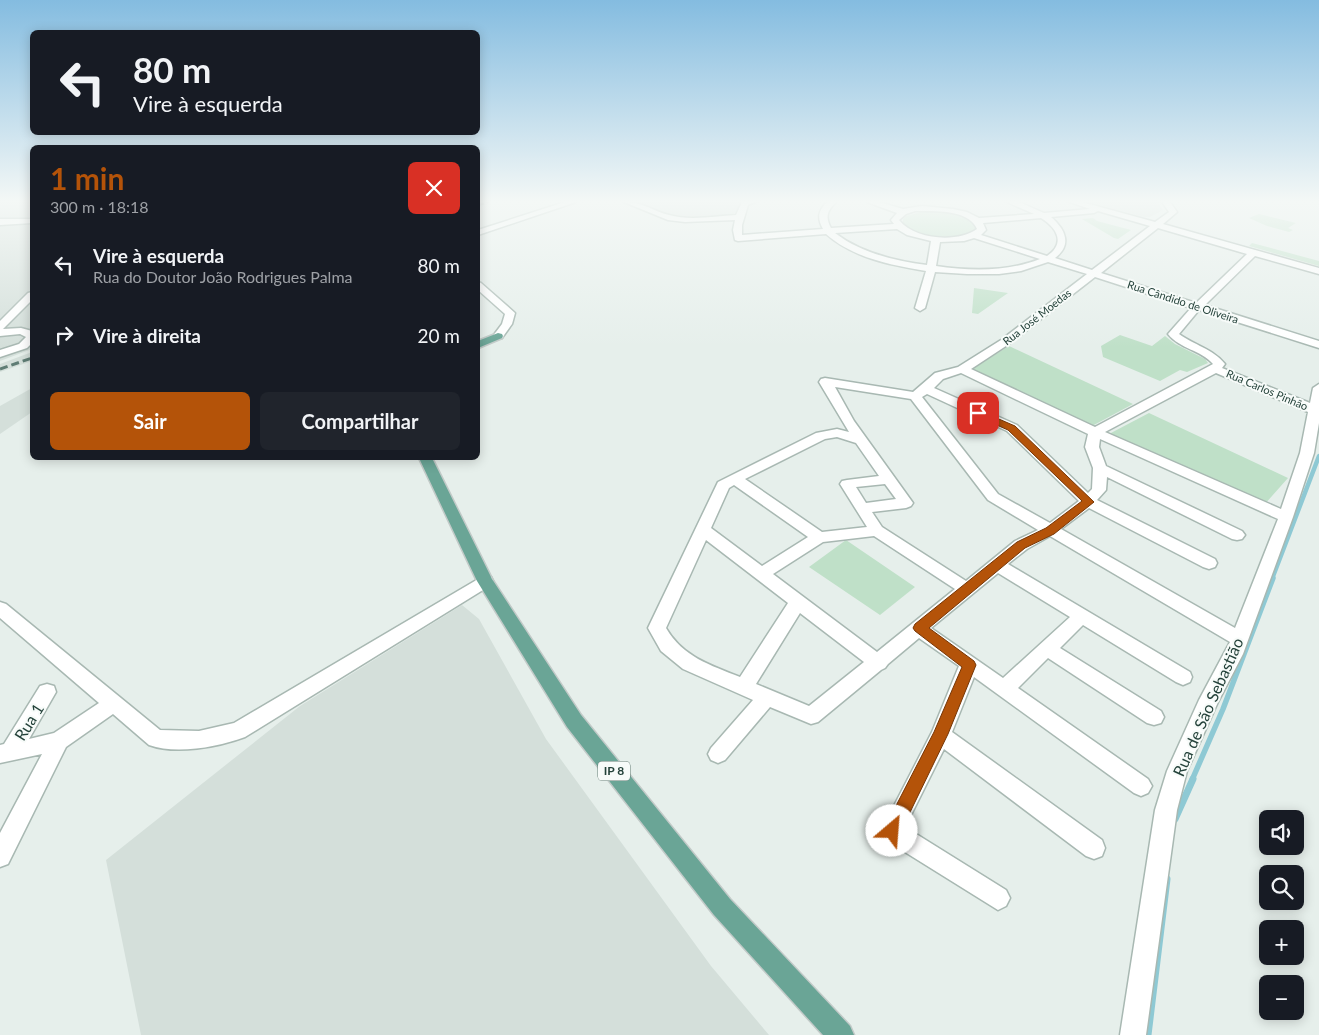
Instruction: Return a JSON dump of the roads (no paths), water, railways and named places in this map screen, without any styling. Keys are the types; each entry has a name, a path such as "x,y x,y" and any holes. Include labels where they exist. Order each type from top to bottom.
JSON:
{"main road":[{"path":"480,340 498,336"},
{"path":"480,344 498,336"},
{"name":"IP 8","path":"429,463 485,582 580,728 722,907 841,1035"}],"street":[{"path":"859,250 908,265 970,272 1019,268 1048,259 1058,250"},
{"path":"920,308 934,250"},
{"name":"Rua Cândido de Oliveira","path":"1020,250 1319,345"},
{"name":"Rua José Moedas","path":"920,393 938,376 962,369 1005,342 1123,250"},
{"path":"1244,250 1319,271"},
{"name":"Rua Carlos Pinhão","path":"1253,253 1197,307 1173,334 1186,345 1212,356 1219,364 1215,369 1315,410"},
{"path":"480,287 510,313 507,324 498,336"},
{"path":"0,354 15,350 30,301"},
{"path":"962,369 1095,432 1244,500 1286,517"},
{"path":"1095,432 1215,369"},
{"path":"862,508 906,503 848,422 825,382 920,393 1012,428 1089,502 1209,563"},
{"name":"Rua de São Sebastião","path":"1133,1035 1166,810 1177,771 1209,700 1234,654 1286,517 1307,453 1319,388"},
{"path":"920,393 993,497 1240,639"},
{"path":"837,433 848,422"},
{"path":"861,440 837,433 821,436 781,454 723,485 657,628 667,646 689,664 811,716 1021,545 1050,531 1089,502 1100,490 1100,468 1092,448 1095,432"},
{"path":"1100,468 1237,535"},
{"path":"735,479 819,536"},
{"path":"888,479 847,484 877,531 967,589"},
{"path":"703,530 878,663"},
{"path":"761,574 819,536 877,531"},
{"path":"998,565 1182,677"},
{"path":"0,608 156,739 199,740 238,731 485,582"},
{"path":"744,687 798,602"},
{"path":"1004,689 1082,616"},
{"path":"919,628 1141,786"},
{"path":"1048,649 1154,717"},
{"path":"970,665 941,734 892,831 998,898"},
{"name":"Rua 1","path":"5,753 47,692"},
{"path":"718,754 767,697"},
{"path":"5,753 59,741 114,703"},
{"path":"941,734 1094,848"},
{"path":"0,856 59,741"}],"waterway":[{"path":"1272,579 1319,456"},
{"path":"1192,780 1223,709 1273,578"},
{"path":"1175,819 1193,779"},
{"path":"1148,1035 1167,879"}],"railway":[{"path":"0,369 30,359"}]}
